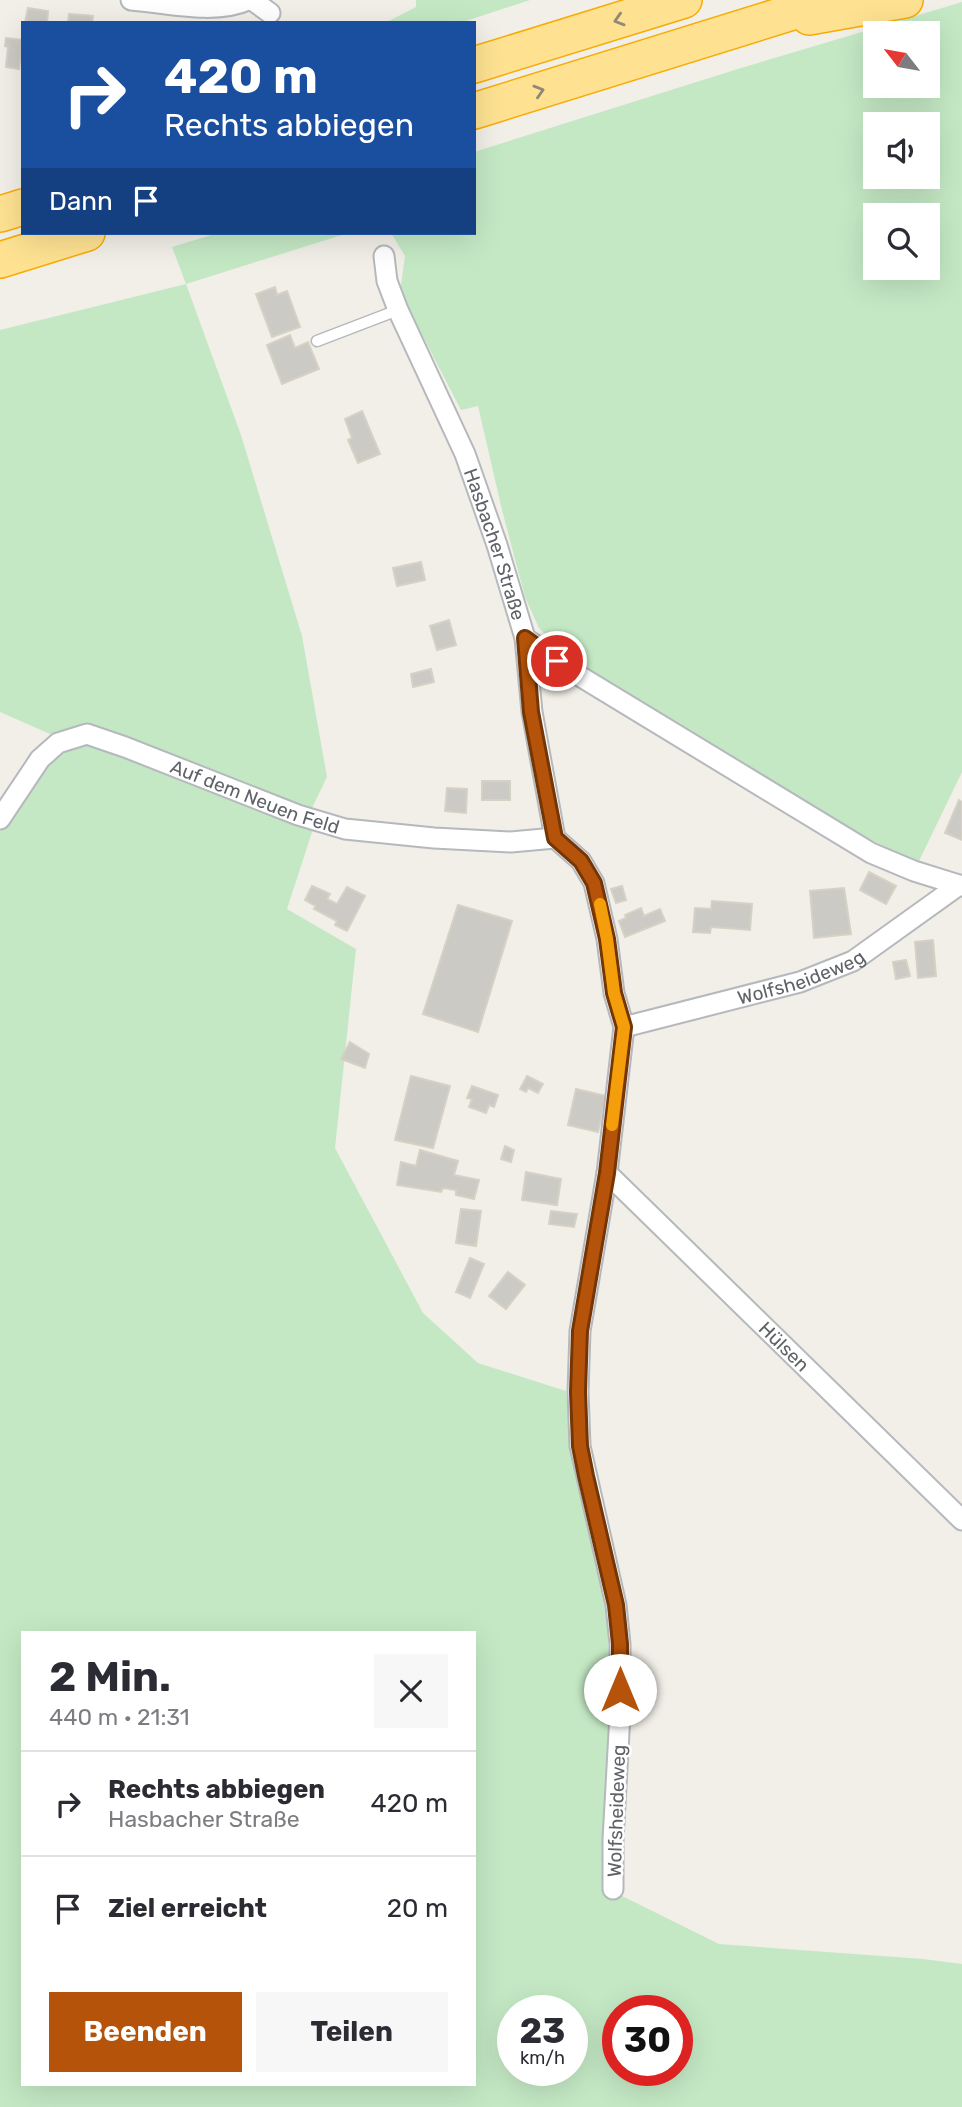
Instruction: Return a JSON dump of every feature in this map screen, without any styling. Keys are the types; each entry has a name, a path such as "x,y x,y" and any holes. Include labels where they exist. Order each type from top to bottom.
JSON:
{"highway":[{"path":"476,64 684,0"},
{"path":"476,110 831,0"},
{"path":"746,26 905,0"},
{"path":"0,214 21,209"},
{"path":"0,260 81,235"}],"street":[{"path":"131,0 215,8 250,0 270,13"},
{"name":"Hasbacher Straße","path":"384,256 387,281 398,310 465,454 497,545 525,638 573,672 871,853 914,871 960,885"},
{"path":"525,638 531,712 555,838"},
{"name":"Auf dem Neuen Feld","path":"0,819 40,759 58,743 87,734 298,815 345,829 485,841 511,842 555,838"},
{"name":"Wolfsheideweg","path":"555,838 581,861 594,883 607,939 614,993 624,1027 607,1173 580,1331 578,1392 580,1446 616,1605 620,1644 613,1889"},
{"name":"Wolfsheideweg","path":"624,1027 800,982 853,961 960,885"},
{"name":"Hülsen","path":"607,1173 962,1520"}],"lane":[{"path":"317,341 398,310"}],"green space":[{"path":"416,0 530,0 466,21 389,21 416,7"},
{"path":"962,2 962,772 918,863 851,830 566,655 539,628 525,597 478,406 461,410 400,292 405,256 392,235 476,235 476,151 863,32 863,98 940,98 940,21 898,21"},
{"path":"211,235 342,235 186,284 172,247"},
{"path":"186,284 241,435 302,636 327,777 312,808 103,733 78,730 50,734 0,712 0,330"},
{"path":"86,745 122,751 313,829 287,909 356,949 335,1148 423,1313 478,1363 566,1391 571,1448 607,1608 610,1696 604,1887 719,1944 962,1964 962,2107 0,2107 0,831 15,804 56,754"}],"building":[{"path":"28,8 48,11 47,21 25,21"},
{"path":"69,14 93,16 92,21 68,21"},
{"path":"6,38 21,40 19,69 6,67 8,47 5,46"},
{"path":"275,287 277,295 287,291 300,327 272,337 256,294"},
{"path":"290,335 295,348 308,342 319,369 282,384 267,345"},
{"path":"362,411 380,454 358,463 348,440 352,438 345,419"},
{"path":"421,562 425,580 397,586 393,568"},
{"path":"449,620 456,645 437,650 430,626"},
{"path":"431,669 434,682 413,687 411,674"},
{"path":"482,781 510,781 510,800 482,800"},
{"path":"447,788 467,789 466,813 445,811"},
{"path":"959,800 962,802 962,840 945,833"},
{"path":"869,872 896,886 886,904 860,890"},
{"path":"312,886 330,894 327,899 337,904 347,887 365,896 347,931 335,925 337,921 314,909 316,906 305,900"},
{"path":"622,886 626,900 616,903 611,889"},
{"path":"844,888 851,934 814,938 810,891"},
{"path":"712,901 752,904 750,930 711,927 710,933 693,932 695,908 711,909"},
{"path":"458,905 512,921 478,1032 423,1014"},
{"path":"641,908 644,916 660,909 665,921 625,937 619,921 626,918 625,915"},
{"path":"933,940 936,976 918,978 915,942"},
{"path":"906,960 910,976 896,979 893,962"},
{"path":"350,1042 369,1054 365,1068 341,1059"},
{"path":"411,1076 450,1086 433,1148 395,1140"},
{"path":"527,1076 543,1084 538,1093 528,1088 526,1092 520,1089"},
{"path":"472,1086 498,1095 494,1107 489,1105 486,1113 469,1107 472,1099 467,1098"},
{"path":"576,1089 606,1096 598,1132 568,1125"},
{"path":"505,1146 514,1150 511,1162 501,1159"},
{"path":"420,1150 458,1161 454,1175 479,1180 474,1199 456,1195 456,1190 443,1188 441,1192 397,1185 401,1162 416,1166"},
{"path":"526,1172 561,1179 557,1205 522,1200"},
{"path":"461,1209 481,1211 476,1246 456,1243"},
{"path":"551,1211 577,1214 574,1227 549,1224"},
{"path":"470,1258 484,1264 470,1298 456,1292"},
{"path":"508,1272 525,1285 506,1309 489,1296"}],"slow traffic":[{"path":"600,904 614,993 624,1027 612,1125"}],"route":[{"path":"557,661 525,638 531,712 555,838 581,861 594,883 607,939 614,993 624,1027 607,1173 580,1331 578,1392 580,1446 616,1605 620,1644 620,1690"}]}
